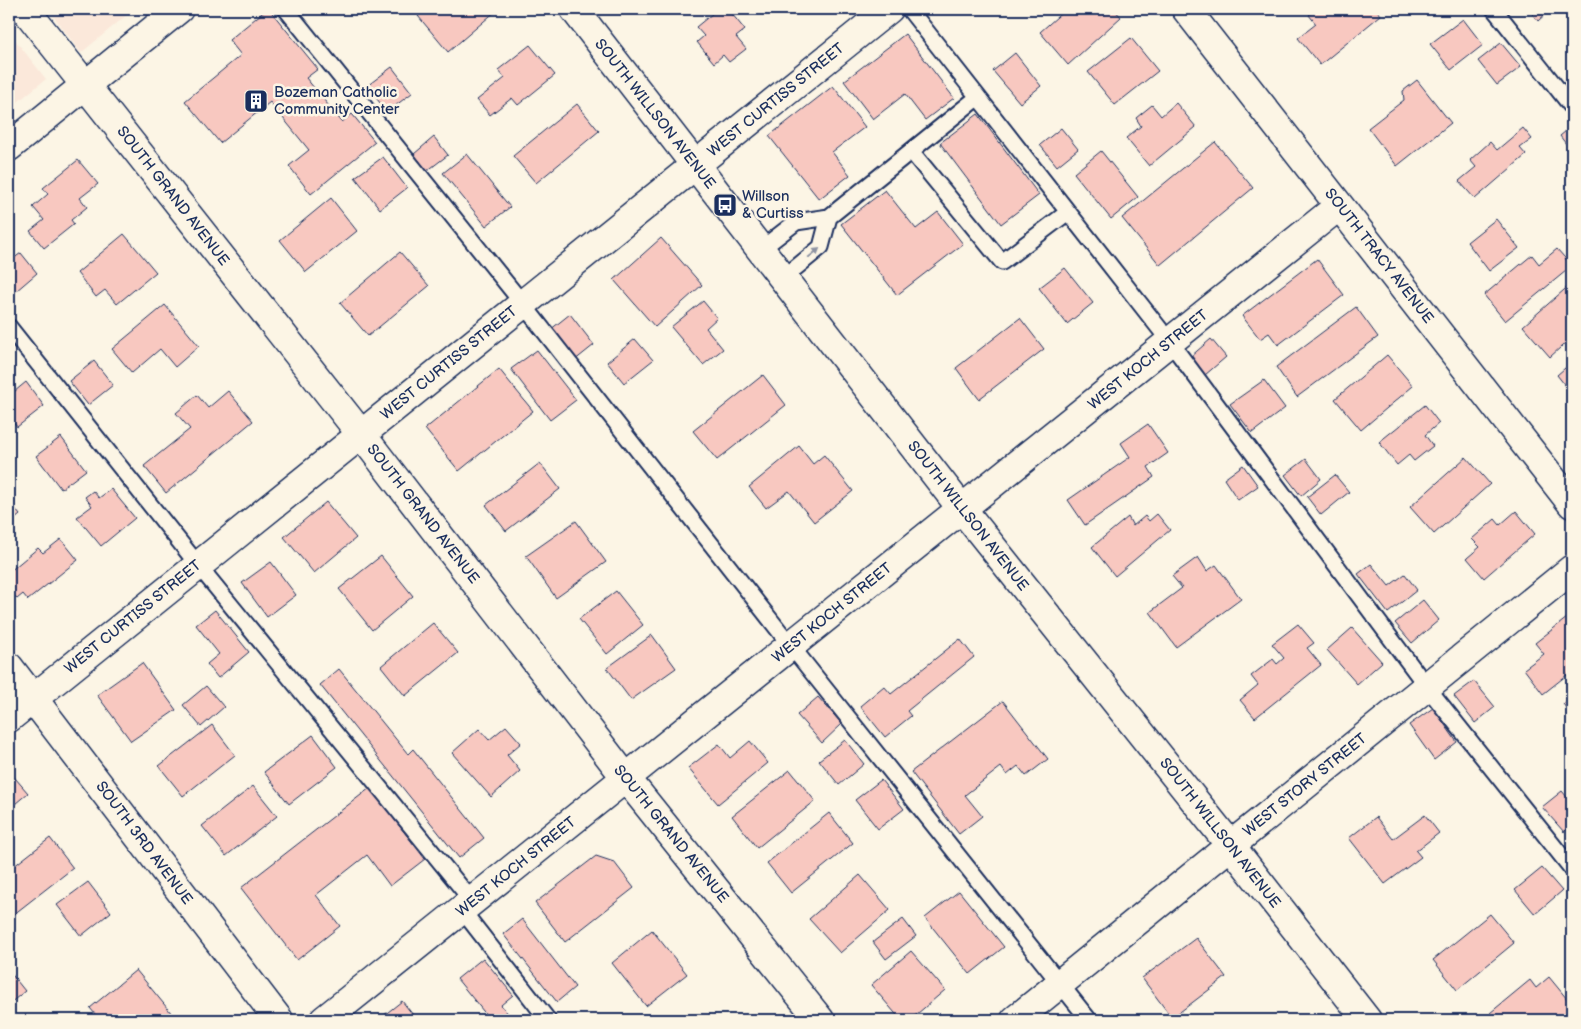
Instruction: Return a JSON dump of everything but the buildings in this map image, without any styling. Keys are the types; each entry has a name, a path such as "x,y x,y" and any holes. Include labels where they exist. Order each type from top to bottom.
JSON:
{"street":[{"name":"SOUTH GRAND AVENUE","path":"25,9 361,434 626,778 820,1020"},
{"path":"9,147 179,9"},
{"name":"SOUTH WILLSON AVENUE","path":"574,9 962,509 1367,1020"},
{"name":"WEST CURTISS STREET","path":"9,718 889,9"},
{"name":"SOUTH TRACY AVENUE","path":"1186,9 1572,504"},
{"name":"WEST KOCH STREET","path":"324,1020 1339,206"},
{"name":"WEST STORY STREET","path":"1015,1020 1572,569"},
{"name":"SOUTH 3RD AVENUE","path":"9,667 279,1020"}],"lane":[{"path":"286,9 523,304 791,646 1089,1020"},
{"path":"909,9 1170,342 1427,687 1572,869"},
{"path":"1494,9 1572,106"},
{"path":"760,250 796,222 829,217 978,97"},
{"path":"911,151 1002,262 1068,212"},
{"path":"782,279 821,248 829,217"},
{"path":"9,326 468,906 548,1020"}],"shaded area":[{"path":"48,9 134,9 81,53"},
{"path":"9,32 46,79 9,109"}],"place":[{"name":"Bozeman Catholic Community Center","path":"256,101"},
{"name":"Willson & Curtiss","path":"725,205"}]}
